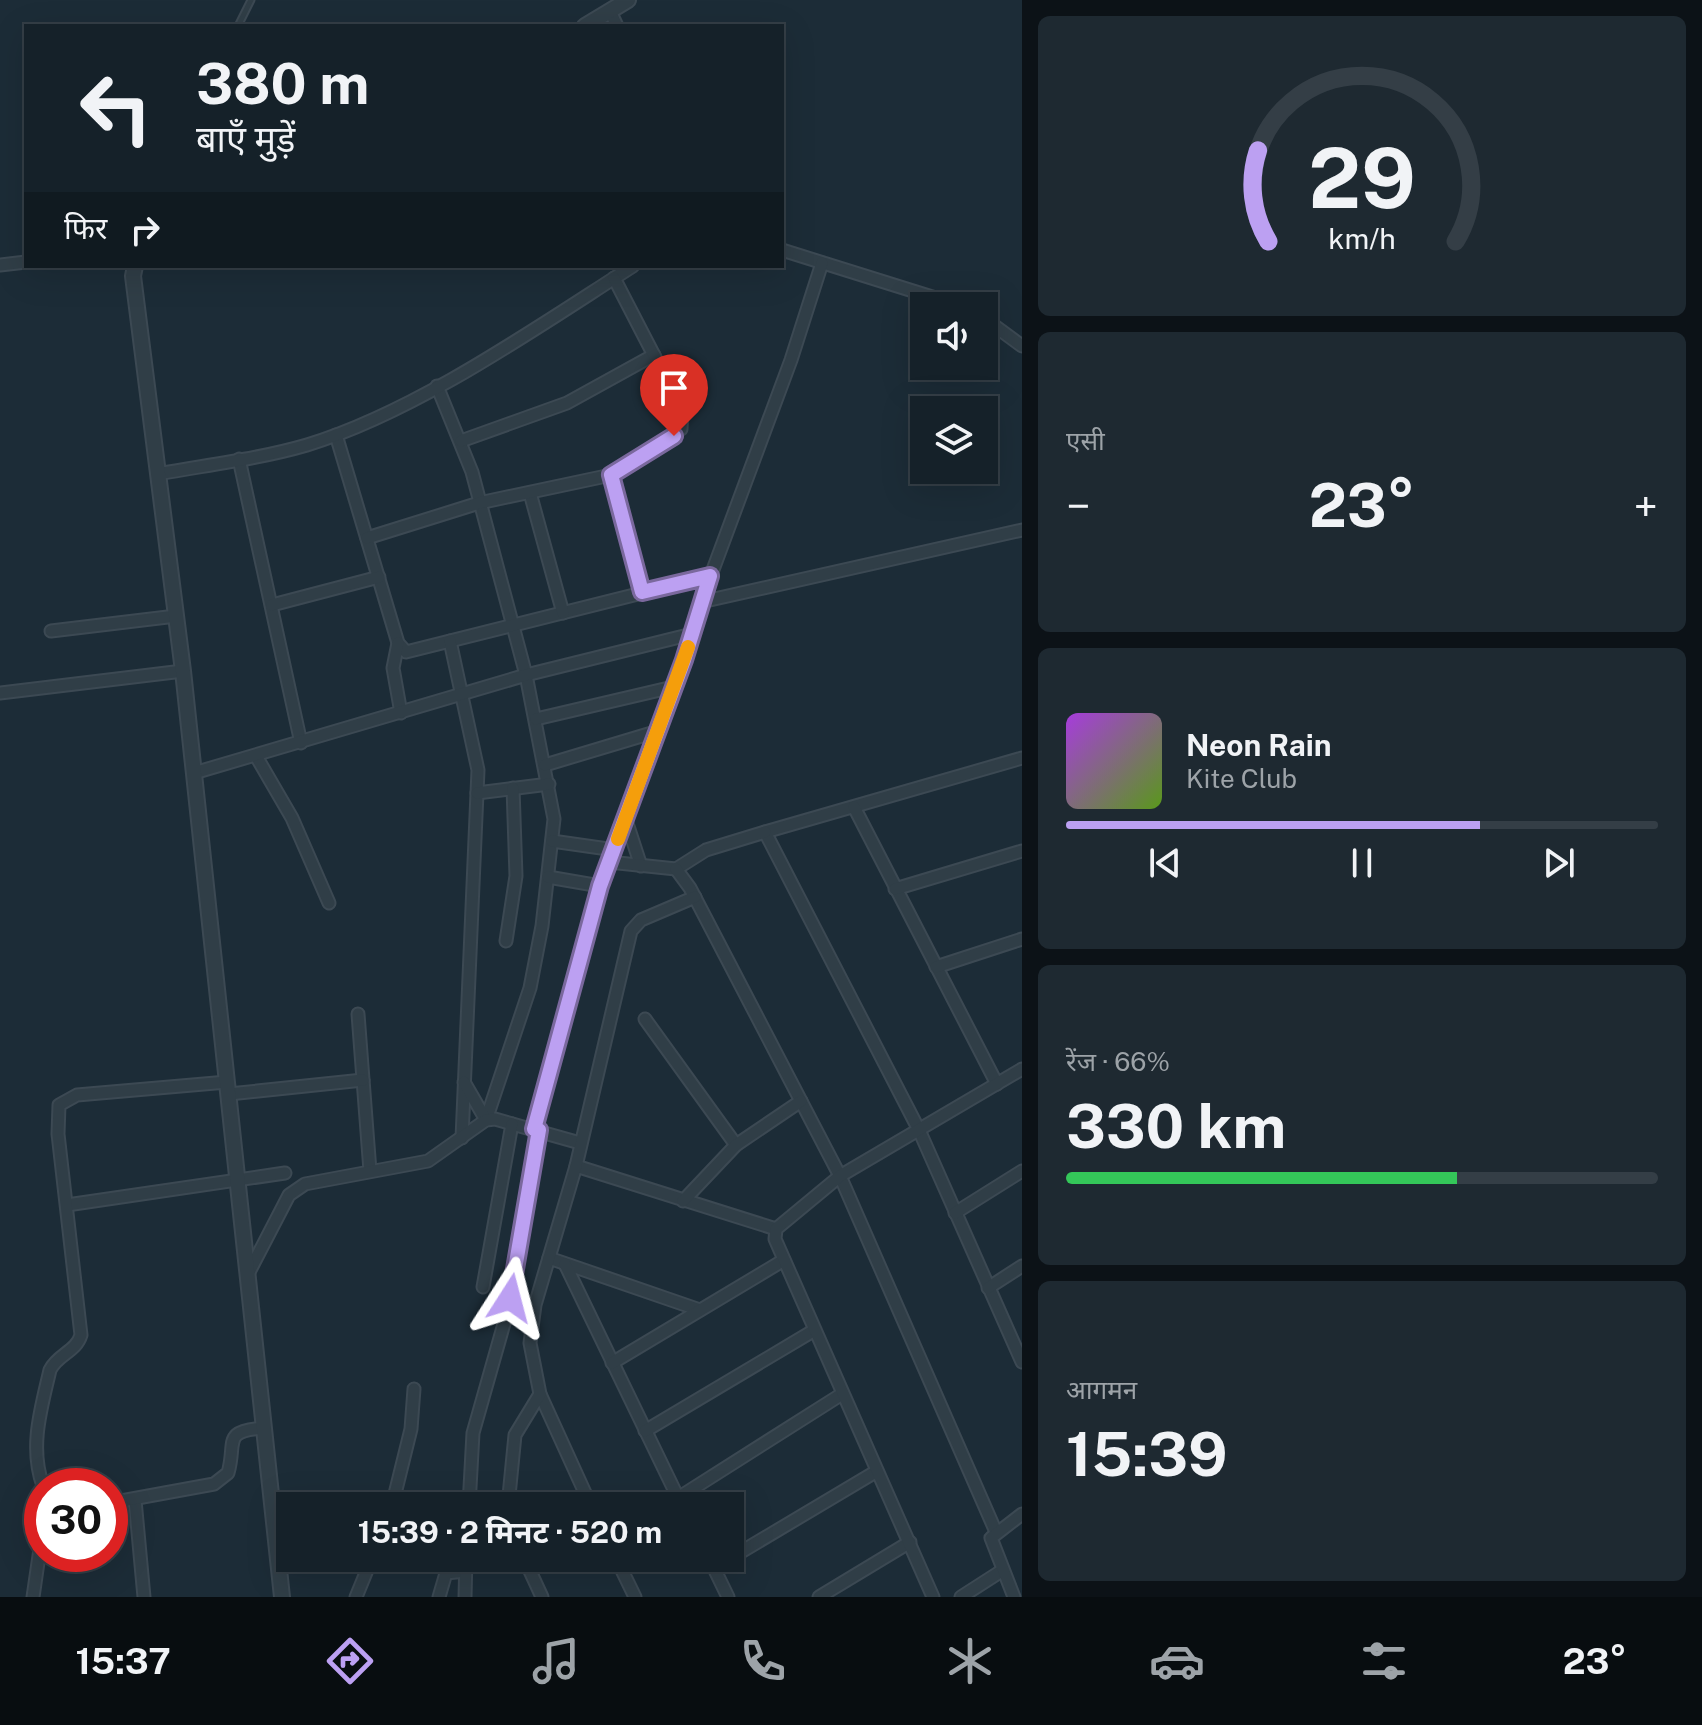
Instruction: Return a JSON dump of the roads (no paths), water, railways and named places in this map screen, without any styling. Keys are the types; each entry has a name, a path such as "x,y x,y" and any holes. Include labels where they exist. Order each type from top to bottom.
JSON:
{"street":[{"path":"588,24 628,0"},
{"path":"610,11 616,24"},
{"path":"784,251 916,292"},
{"path":"0,265 24,262"},
{"path":"470,1492 473,1433 507,1313 536,1130 600,886 692,634 710,576 791,360 822,263"},
{"path":"135,268 133,276 183,671 282,1597"},
{"path":"158,474 305,445 336,435 437,386 630,268"},
{"path":"367,538 479,503 611,475 681,429 682,412 614,278"},
{"path":"998,328 1022,346"},
{"path":"461,441 567,403 654,355"},
{"path":"248,1275 295,1189 313,1180 428,1161 486,1120 530,988 552,841 554,819 549,784 526,675 479,503 461,441 437,386"},
{"path":"336,435 398,643 406,652 710,576"},
{"path":"239,459 301,743"},
{"path":"611,475 642,592"},
{"path":"530,493 563,613"},
{"path":"701,602 1022,530"},
{"path":"272,605 379,577"},
{"path":"51,631 176,616"},
{"path":"194,773 526,675 692,634"},
{"path":"450,641 474,739 477,793 462,1138"},
{"path":"398,643 393,668 401,713"},
{"path":"0,693 183,671"},
{"path":"536,719 673,687"},
{"path":"545,765 655,732"},
{"path":"256,756 292,818 329,903"},
{"path":"609,862 676,869 706,850 1022,758"},
{"path":"477,793 549,784"},
{"path":"506,941 516,876 513,788"},
{"path":"854,807 997,1084"},
{"path":"625,817 641,866"},
{"path":"765,832 919,1130 1022,1362"},
{"path":"552,841 615,850"},
{"path":"895,889 1022,851"},
{"path":"676,869 695,897 840,1176 996,1532"},
{"path":"548,877 600,886"},
{"path":"585,1492 540,1394 532,1367 531,1331 576,1166 631,931 641,920 695,897"},
{"path":"936,967 1022,939"},
{"path":"358,1014 370,1171"},
{"path":"645,1019 736,1145"},
{"path":"933,1597 813,1331 775,1239 776,1229 840,1176 1022,1069"},
{"path":"39,1468 37,1430 50,1370 55,1361 74,1349 81,1335 57,1115 62,1100 77,1095 363,1080"},
{"path":"463,1081 486,1120"},
{"path":"683,1201 736,1145 801,1101"},
{"path":"486,1120 580,1143"},
{"path":"483,1287 512,1124"},
{"path":"576,1166 776,1229"},
{"path":"955,1213 1022,1171"},
{"path":"67,1205 237,1181 245,1176 285,1173"},
{"path":"549,1258 700,1310"},
{"path":"612,1363 784,1260"},
{"path":"565,1264 675,1492"},
{"path":"988,1288 1022,1266"},
{"path":"645,1431 813,1331"},
{"path":"395,1492 411,1429 414,1389"},
{"path":"509,1492 515,1435 540,1394"},
{"path":"695,1492 842,1394"},
{"path":"128,1501 214,1484 228,1473 232,1439 237,1433 264,1428"},
{"path":"744,1545 877,1471"},
{"path":"135,1500 144,1597"},
{"path":"1014,1597 991,1542 996,1532 1022,1514"},
{"path":"819,1597 910,1542"},
{"path":"961,1597 1003,1570"},
{"path":"33,1597 37,1572"},
{"path":"356,1597 366,1572"},
{"path":"439,1597 448,1572"},
{"path":"465,1597 466,1572"},
{"path":"530,1572 542,1597"},
{"path":"623,1572 635,1597"},
{"path":"716,1572 728,1597"}],"lane":[{"path":"240,0 244,8"},
{"path":"239,24 244,8 251,0"}]}
